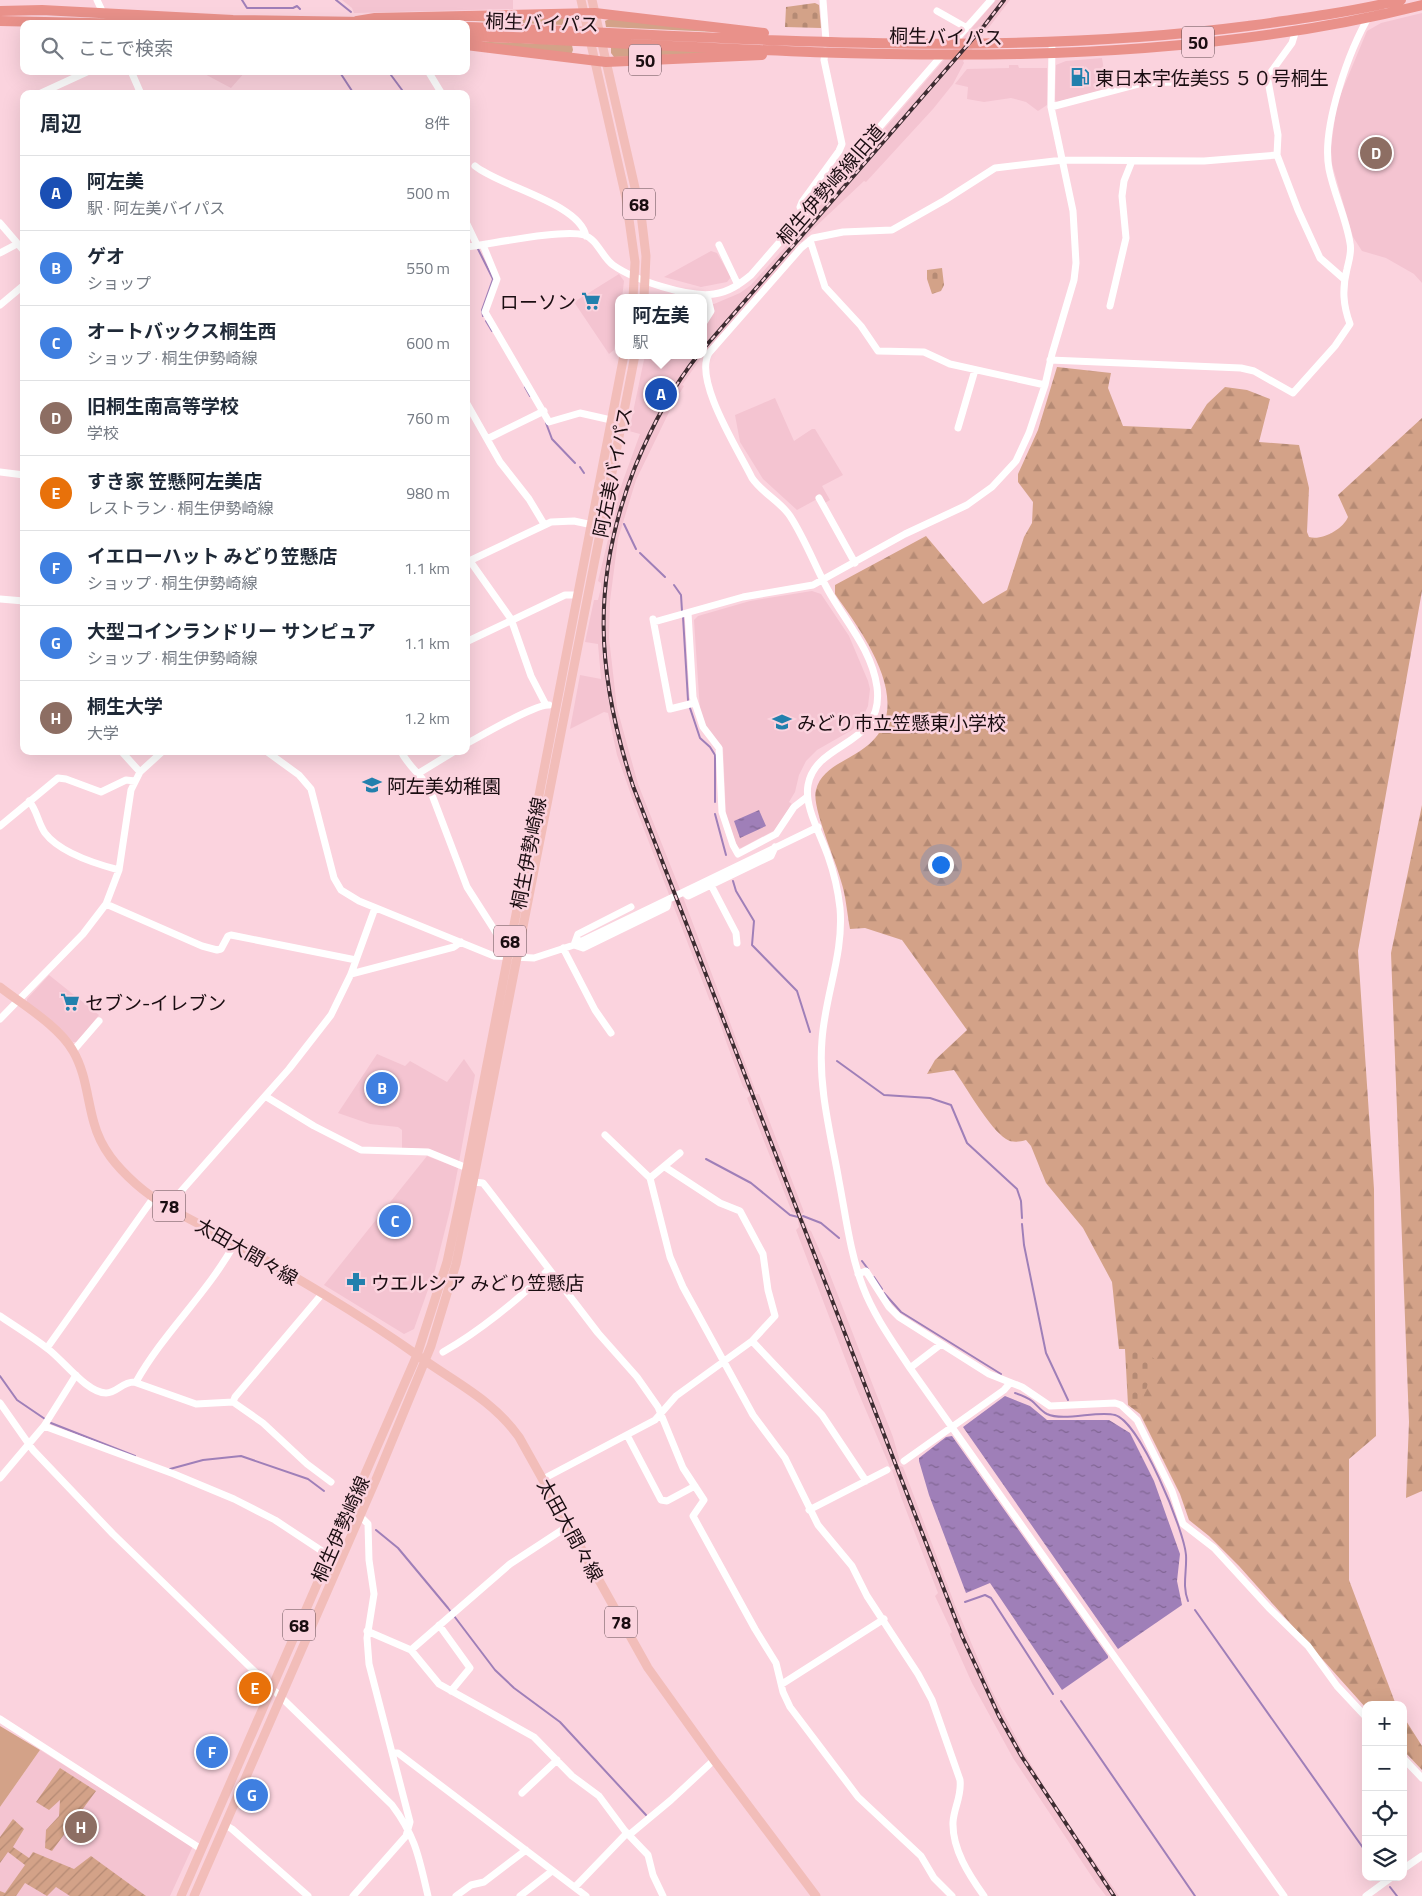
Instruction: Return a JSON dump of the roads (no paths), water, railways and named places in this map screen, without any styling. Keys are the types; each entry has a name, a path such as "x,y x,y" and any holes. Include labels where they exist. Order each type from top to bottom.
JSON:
{"highway":[{"name":"桐生バイパス","path":"825,46 1052,43 1190,33 1277,22 1401,0"},
{"name":"桐生バイパス","path":"470,26 583,36 825,46 931,54 1051,55 1139,48 1296,30 1422,6"},
{"name":"50","path":"0,11 103,12 233,20"},
{"name":"50","path":"363,20 374,18 589,13 767,33 807,35 825,46"},
{"path":"0,21 20,21"},
{"name":"桐生バイパス","path":"470,36 583,36"},
{"name":"50","path":"470,45 606,62 699,56 802,55 825,46"}],"main road":[{"name":"68","path":"581,0 589,13 606,62 638,196 644,234 646,280 644,294"},
{"name":"68","path":"592,0 589,13 595,60 626,198 633,242 635,275 633,294"},
{"name":"阿左美バイパス","path":"591,524 623,359"},
{"name":"阿左美バイパス","path":"590,588 634,359"},
{"name":"桐生伊勢崎線","path":"194,1896 360,1516 420,1357 446,1262 467,1168 591,524"},
{"name":"桐生伊勢崎線","path":"181,1896 272,1690 328,1555 420,1357 430,1346 445,1305 473,1182 590,588"},
{"name":"太田大間々線","path":"0,987 64,1038 73,1051 82,1072 94,1122 102,1145 120,1170 168,1206 236,1243 322,1294 479,1395 500,1413 519,1437 648,1668 816,1896"}],"street":[{"path":"97,0 107,20"},
{"path":"804,213 800,207 802,202 839,151 842,144 824,60 823,0"},
{"name":"桐生伊勢崎線旧道","path":"707,295 722,292 738,285 751,275 991,0"},
{"path":"1050,360 1241,368 1254,371 1293,393 1335,346 1350,324 1344,304 1344,279 1350,253 1350,242 1329,171 1327,148 1335,103 1351,57 1377,3"},
{"path":"937,11 967,28"},
{"path":"1296,30 1292,43 1271,72 1268,81 1278,136 1277,155 1298,210 1320,258 1344,279"},
{"path":"694,703 670,709 653,620 760,594 798,589 824,580 904,534 958,509 999,481 1020,454 1045,386 1050,360 1066,310 1076,263 1073,211 1051,107 1052,43"},
{"path":"48,90 80,75"},
{"path":"133,75 139,90"},
{"path":"430,75 440,90"},
{"path":"1051,107 1142,82 1174,82"},
{"path":"707,357 810,240 835,232 892,230 945,200 995,168 1063,160 1204,162 1277,155"},
{"path":"1110,306 1126,238 1122,196 1124,181 1132,161"},
{"name":"桐生伊勢崎線旧道","path":"475,166 569,212 584,229 586,236 613,265 646,280 689,294"},
{"path":"0,223 20,246"},
{"path":"470,229 497,279 486,308 486,317 549,422 580,413 610,420"},
{"path":"470,246 553,235 586,236"},
{"path":"810,240 821,279 827,290 861,326 878,351 924,352 950,364 1045,386"},
{"path":"719,245 738,285"},
{"path":"0,253 20,247"},
{"path":"0,305 20,288"},
{"path":"707,295 711,311 707,317"},
{"path":"706,359 706,374 711,396 752,478 760,489 790,516 868,660 876,683 878,703 875,714 866,728 824,759 814,770 808,782 807,797 835,878 841,921 837,965 823,1032 821,1066 826,1107 858,1274 873,1309 910,1368 1284,1896"},
{"path":"958,428 975,370"},
{"path":"470,409 500,462 529,499 544,524"},
{"path":"487,439 544,412"},
{"path":"0,472 20,474"},
{"path":"819,498 855,563"},
{"path":"470,560 544,524 568,520 602,527"},
{"path":"470,564 511,619 531,676 546,705"},
{"path":"470,640 511,619 566,595 577,595"},
{"path":"0,599 20,601"},
{"path":"688,613 694,703 702,727 719,748 722,812 738,854 776,834 798,804 807,797"},
{"path":"470,742 546,705 557,708"},
{"path":"125,755 140,772"},
{"path":"0,1019 90,926 106,904 119,870 129,800 135,781 140,772 159,755"},
{"path":"272,755 299,775 311,789 339,887 348,895 375,908 494,956 534,958 574,945 583,948 667,907 669,900 818,827"},
{"path":"402,755 429,787 467,887 497,934"},
{"path":"419,773 448,755"},
{"path":"0,826 58,778 66,779 101,792 126,780 135,781"},
{"path":"29,801 44,832 55,842 66,850 119,870"},
{"path":"684,893 688,896 772,856 775,847"},
{"path":"712,885 736,933 737,943"},
{"path":"106,904 202,946 217,950 221,949 228,936 232,935 356,960"},
{"path":"574,945 578,934 632,907"},
{"path":"168,1206 265,1096 331,1015 351,974 375,908"},
{"path":"351,974 454,947 461,942"},
{"path":"563,948 595,1010 611,1033"},
{"path":"73,1051 99,1021"},
{"path":"265,1096 314,1126 362,1150 428,1152 467,1168"},
{"path":"605,1135 650,1178 670,1257 683,1287 759,1425 785,1458 818,1525 852,1566 868,1596 918,1674 935,1710 960,1780 961,1795 954,1814 954,1835 965,1865 984,1896"},
{"path":"650,1178 680,1153"},
{"path":"543,1479 627,1435 660,1415 676,1396 752,1341 775,1316 769,1297 761,1249 740,1211 720,1203 665,1167"},
{"path":"473,1182 485,1185 598,1332 637,1377 658,1407 683,1468 704,1502 694,1511 693,1516 755,1629 776,1663 790,1707 858,1798 921,1856 934,1878 952,1896"},
{"path":"47,1348 154,1197"},
{"path":"136,1382 163,1338 217,1274 236,1243"},
{"path":"442,1352 462,1341 535,1284 549,1269"},
{"path":"858,1274 866,1271 894,1313 940,1345 989,1374 1022,1387 1050,1406 1115,1403 1121,1405 1134,1417 1172,1490 1183,1524 1214,1548 1269,1608 1308,1646 1337,1686 1362,1713"},
{"path":"233,1402 235,1397 322,1294"},
{"path":"0,1316 47,1348 76,1375 104,1393 111,1393 124,1383 136,1382 196,1404 233,1402 264,1423 307,1464 331,1482"},
{"path":"752,1341 822,1415 866,1481"},
{"path":"910,1368 940,1345"},
{"path":"0,1478 44,1426 76,1375"},
{"path":"904,1461 1004,1390 1010,1383"},
{"path":"0,1403 42,1460 114,1534 392,1805 409,1829 418,1851 428,1896"},
{"path":"44,1426 174,1474 234,1499 275,1520 328,1555"},
{"path":"627,1435 661,1500 667,1501 695,1486"},
{"path":"809,1510 887,1470"},
{"path":"353,1896 409,1829 410,1818 369,1664 367,1630 374,1585 369,1560 368,1524 360,1516"},
{"path":"412,1650 510,1564 568,1526"},
{"path":"782,1684 884,1619"},
{"path":"439,1625 470,1668 452,1691"},
{"path":"367,1630 412,1650 436,1682 524,1730 572,1776 599,1796 628,1834 650,1858 653,1875 663,1896"},
{"path":"0,1719 201,1849"},
{"path":"393,1753 398,1753 586,1896"},
{"path":"522,1792 557,1760"},
{"path":"575,1887 628,1834 671,1800 714,1760"},
{"path":"1407,1762 1422,1778"},
{"path":"225,1825 232,1829 308,1896"},
{"path":"460,1895 471,1885 484,1882 526,1850"},
{"path":"1407,1867 1422,1856"},
{"path":"520,1896 552,1871"},
{"path":"1366,1896 1387,1881"}],"water":[{"path":"759,810 766,826 740,838 734,821"},
{"path":"1005,1396 1030,1406 1047,1420 1109,1420 1130,1433 1154,1481 1180,1554 1177,1581 1182,1605 1118,1649 963,1427"},
{"path":"952,1436 1108,1656 1108,1658 1062,1690 990,1583 966,1593 929,1495 919,1461 919,1458 946,1437"}],"waterway":[{"path":"242,0 247,8 293,8 297,6 300,9"},
{"path":"336,0 351,12"},
{"path":"342,75 351,90"},
{"path":"391,75 402,90"},
{"path":"478,249 493,279 482,310 483,316"},
{"path":"486,321 492,331"},
{"path":"525,387 530,396"},
{"path":"546,423 552,439 575,463"},
{"path":"580,467 584,473"},
{"path":"624,524 636,549"},
{"path":"640,553 665,577"},
{"path":"674,585 681,595 682,611"},
{"path":"683,617 688,700"},
{"path":"690,708 700,738 710,747 715,755 715,802"},
{"path":"715,814 726,855"},
{"path":"733,881 736,891 754,921 752,945 797,991 810,1032"},
{"path":"837,1061 884,1095 930,1098 951,1105 967,1143 1017,1189 1021,1201 1022,1218"},
{"path":"706,1159 751,1183 790,1215 798,1217"},
{"path":"803,1216 821,1223 839,1238"},
{"path":"1022,1224 1024,1245 1046,1353 1068,1400"},
{"path":"862,1261 868,1269"},
{"path":"874,1277 882,1289"},
{"path":"884,1293 901,1312 1001,1374"},
{"path":"0,1376 17,1400 45,1419"},
{"path":"1015,1393 1028,1398 1045,1413 1054,1416 1072,1417 1108,1414 1115,1415 1125,1422 1148,1456 1178,1524 1186,1555 1185,1584 1188,1601"},
{"path":"51,1423 135,1456"},
{"path":"170,1469 203,1460 241,1456 308,1479 324,1491"},
{"path":"376,1530 398,1548 448,1608 495,1670 514,1688 560,1722 646,1815"},
{"path":"965,1602 985,1595 991,1598 1053,1694"},
{"path":"1195,1610 1362,1846"},
{"path":"1061,1701 1195,1896"},
{"path":"1390,1887 1397,1896"}],"railway":[{"path":"707,345 984,26 1004,0"},
{"path":"695,359 670,395 641,452 621,508 611,548 605,587 604,626 606,665 621,744 633,786 962,1636 999,1716 1022,1757 1114,1896"}],"place":[{"name":"東日本宇佐美SS ５０号桐生","path":"1080,77"},
{"name":"旧桐生南高等学校","path":"1376,153"},
{"name":"ローソン","path":"591,301"},
{"name":"阿左美","path":"661,394"},
{"name":"みどり市立笠懸東小学校","path":"782,722"},
{"name":"阿左美幼稚園","path":"372,785"},
{"name":"セブン-イレブン","path":"70,1002"},
{"name":"ゲオ","path":"382,1088"},
{"name":"オートバックス桐生西","path":"395,1221"},
{"name":"ウエルシア みどり笠懸店","path":"356,1282"},
{"name":"すき家 笠懸阿左美店","path":"255,1688"},
{"name":"イエローハット みどり笠懸店","path":"212,1752"},
{"name":"大型コインランドリー サンピュア","path":"252,1795"},
{"name":"桐生大学","path":"81,1827"}]}
